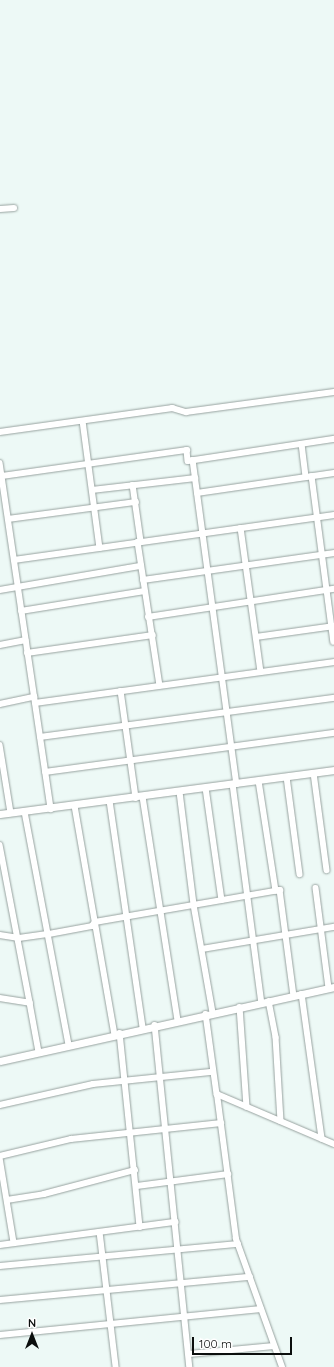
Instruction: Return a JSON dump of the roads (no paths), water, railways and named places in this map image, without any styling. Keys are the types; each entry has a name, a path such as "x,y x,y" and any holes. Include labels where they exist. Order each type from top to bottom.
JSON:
{"street":[{"path":"0,209 14,208"},
{"path":"0,432 172,408 186,412 334,392"},
{"path":"83,421 100,548"},
{"path":"1,472 89,464 187,450 188,461 334,439"},
{"path":"302,444 306,477"},
{"path":"193,460 232,745 235,784 254,941 265,1002 276,1037 281,1121"},
{"path":"0,462 51,809"},
{"path":"197,493 334,473"},
{"path":"312,476 334,642"},
{"path":"92,490 195,478"},
{"path":"133,485 136,502 144,591 148,617 153,635 160,685"},
{"path":"8,519 136,502"},
{"path":"14,560 334,515"},
{"path":"241,528 261,672"},
{"path":"143,580 334,553"},
{"path":"0,590 141,566"},
{"path":"148,617 213,609 334,589"},
{"path":"21,611 144,591"},
{"path":"256,637 333,626"},
{"path":"27,653 153,635"},
{"path":"0,645 26,640"},
{"path":"35,704 160,685 334,662"},
{"path":"121,691 130,760 140,797 161,910 178,1021"},
{"path":"0,704 34,697"},
{"path":"40,737 334,698"},
{"path":"45,772 232,745 334,733"},
{"path":"0,745 11,813"},
{"path":"0,814 75,806 334,770"},
{"path":"314,773 327,870"},
{"path":"287,776 300,874"},
{"path":"259,780 276,891"},
{"path":"206,788 222,900"},
{"path":"180,792 194,905 202,950 210,1014 212,1072 217,1094 238,1244 282,1367"},
{"path":"110,801 143,1028"},
{"path":"75,806 95,922 126,1080 140,1227"},
{"path":"25,812 69,1045"},
{"path":"0,845 19,938 39,1052"},
{"path":"0,1061 155,1025 332,988 321,929 316,888"},
{"path":"0,934 19,938 49,934 92,926 95,922 280,890 294,996"},
{"path":"202,950 334,927"},
{"path":"302,994 322,1139"},
{"path":"0,998 30,1003"},
{"path":"240,1008 247,1107"},
{"path":"155,1025 190,1367"},
{"path":"0,1105 93,1084 212,1072"},
{"path":"217,1094 334,1144"},
{"path":"14,1243 0,1157 71,1139 221,1123"},
{"path":"7,1200 44,1194 135,1170"},
{"path":"136,1186 171,1180 228,1174"},
{"path":"0,1245 175,1222"},
{"path":"100,1232 116,1367"},
{"path":"0,1266 238,1244"},
{"path":"0,1300 250,1277"},
{"path":"0,1335 186,1318 261,1309"},
{"path":"189,1354 274,1346"}]}
